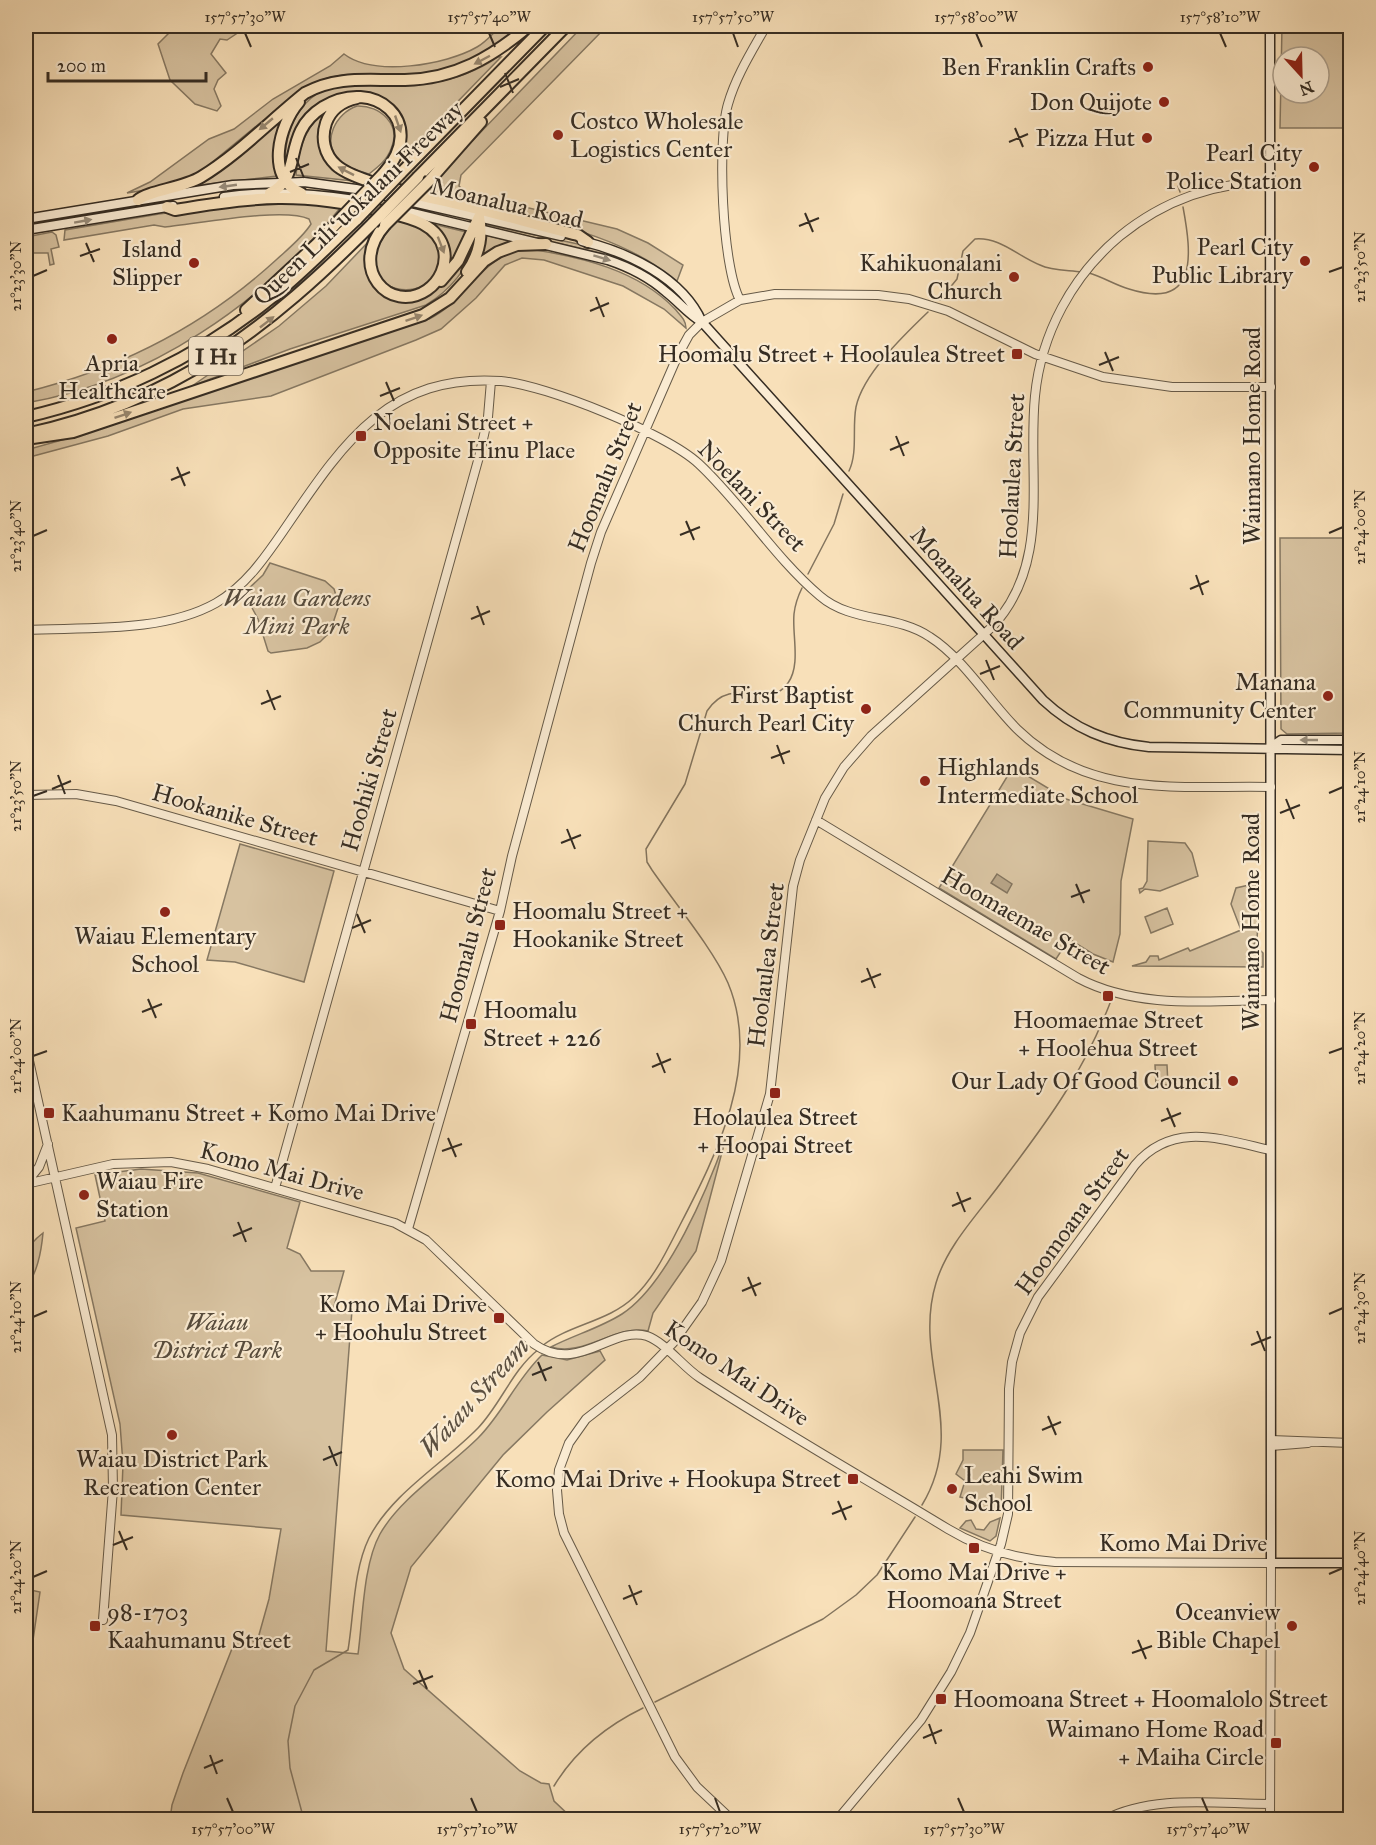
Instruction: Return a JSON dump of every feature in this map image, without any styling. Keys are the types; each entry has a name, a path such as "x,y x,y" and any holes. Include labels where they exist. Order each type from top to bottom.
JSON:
{"highway":[{"path":"138,200 143,195 174,189 198,179 305,93 332,81 417,80 448,74 488,57 529,26"},
{"name":"Queen Liliʻuokalani Freeway","path":"26,417 105,393 170,364 217,337 285,287 357,219 545,26"},
{"path":"477,228 451,270 427,290 413,296 396,295 384,289 375,279 370,267 370,250 385,225 430,180 567,26"},
{"name":"Queen Liliʻuokalani Freeway","path":"26,434 109,409 201,366 244,339 283,309 373,223 567,26"},
{"path":"301,193 290,188 282,176 280,141 285,125 303,98 332,81"},
{"path":"217,337 317,244 384,172 400,149 402,138 400,125 386,105 372,99 345,98 330,103 306,123 294,145 289,177 286,182 270,193"},
{"path":"357,98 339,105 328,119 324,138 330,159 347,173 420,197 578,236 588,242"},
{"path":"167,207 175,210 237,200 294,197 341,202 408,217 431,229 443,247 442,271 427,290"},
{"path":"420,197 437,207"},
{"path":"457,291 476,257 479,217"},
{"path":"26,439 73,432 423,315 442,304 484,261 498,252 517,246 546,244"}],"main road":[{"name":"Waimano Home Road","path":"1270,26 1271,1563"},
{"name":"Moanalua Road","path":"26,219 233,185 286,182 336,185 615,250 657,273 697,310 702,322"},
{"name":"Moanalua Road","path":"26,230 270,193 301,193 361,201 602,258 630,269 659,286 691,316 702,322 984,635 1052,708 1069,721 1099,737 1119,743 1149,747 1271,747"},
{"path":"1271,747 1281,740 1350,740"},
{"path":"1271,747 1281,750 1350,750"},
{"name":"Komo Mai Drive","path":"1271,1563 1350,1563"}],"street":[{"path":"740,300 733,282 729,261 721,157 723,128 736,83 766,26"},
{"name":"Hoolaulea Street","path":"732,1820 704,1795 682,1769 564,1533 557,1506 557,1483 566,1450 582,1424 666,1351 692,1317 717,1273 761,1130 772,1078 790,897 800,860 829,791 853,755 984,635 1013,600 1028,564 1034,522 1035,396 1042,357 1059,313 1089,267 1136,224 1172,203 1221,187 1271,182"},
{"name":"Hoomalu Street","path":"408,1229 500,911 512,856 591,563 680,349 702,322 740,300 765,295 878,295 909,299 960,316 1042,357 1087,373 1139,384 1172,387 1271,387"},
{"name":"Noelani Street","path":"26,630 155,623 185,616 215,603 239,586 259,565 332,461 363,426 395,404 424,392 456,383 491,381 542,389 675,446 696,461 805,581 837,607 921,631 941,645 1027,737 1052,756 1082,771 1108,780 1143,786 1271,787"},
{"name":"Hoohiki Street","path":"275,1188 479,457 488,417 491,381"},
{"name":"Hookanike Street","path":"26,795 66,794 109,799 500,911"},
{"name":"Hoomaemae Street","path":"816,820 1068,972 1097,987 1145,999 1271,1000"},
{"path":"26,1047 112,1435 114,1480 103,1620"},
{"name":"Hoomoana Street","path":"837,1820 904,1743 942,1687 970,1633 998,1552 1009,1503 1010,1375 1020,1333 1038,1297 1135,1165 1154,1147 1180,1136 1198,1135 1270,1150"},
{"path":"26,1183 39,1167 48,1144"},
{"name":"Komo Mai Drive","path":"26,1183 113,1164 160,1162 208,1169 408,1229 431,1245 534,1344 548,1352 575,1353 634,1335 650,1337 699,1377 966,1539 998,1552 1055,1562 1271,1563"},
{"path":"1271,1443 1350,1443"},
{"name":"Waimano Home Road","path":"1270,1820 1271,1563"},
{"path":"1104,1820 1127,1810 1150,1805 1270,1804"}],"green space":[{"path":"176,26 248,26 227,40 220,39 211,54 226,73 218,80 214,89 221,106 217,111 195,104 170,80 158,44"},
{"path":"501,26 522,26 500,43 476,57 438,71 407,76 345,75 315,82 299,91 199,173 164,187 127,193 150,182 209,139 234,129 273,99 330,66 344,54 357,61 391,67 429,63 447,59 477,47"},
{"path":"583,26 607,26 461,175 459,186 466,193 617,229 648,243 683,265 677,281 650,262 620,246 589,234 425,190"},
{"path":"1282,26 1350,26 1350,128 1280,128 1280,105 1331,105 1331,45 1282,45"},
{"path":"501,57 399,162 404,148 405,135 404,123 399,113 382,97 354,92 295,132 285,173 287,143 296,116 315,95 328,88 344,84 416,84 445,80 473,71"},
{"path":"357,106 374,109 381,113 387,118 394,132 394,140 389,153 382,163 369,174 342,163 331,145 333,128 337,121"},
{"path":"331,107 320,143 354,181 296,175 305,136 315,121"},
{"path":"286,114 276,157 277,176 200,185"},
{"path":"268,200 341,207 276,275 239,306 200,333 159,357 116,377 72,392 26,403 26,392 94,371 159,342 190,324 249,283 295,243 311,224 309,219 297,216 260,215 165,227 154,225 64,240 65,230 159,214"},
{"path":"396,221 422,229 432,237 438,249 439,269 429,282 414,289 397,289 383,282 375,268 378,248"},
{"path":"429,223 466,232 463,244 446,270"},
{"path":"488,225 597,248 623,258 487,227"},
{"path":"52,232 56,235 59,247 51,249 54,264 50,265 48,253 26,253 26,237"},
{"path":"485,235 514,242 483,257 481,255"},
{"path":"372,238 376,286 415,299 474,240 464,269 443,293 426,305 290,349 192,386 279,326 326,286"},
{"path":"530,249 589,261 644,284 675,309 685,322 686,328 664,309 623,286 544,260 522,258 505,265 476,298 441,329 416,340 271,396 183,409 108,436 26,458 26,450 87,433 156,408 429,319 443,311 500,258"},
{"path":"1280,538 1350,538 1350,733 1287,734 1281,729"},
{"name":"Waiau Gardens Mini Park","path":"270,563 325,581 334,589 339,605 330,632 320,642 307,648 271,653 268,651 258,619 244,593 263,575"},
{"path":"1013,767 1066,799 1133,819 1121,881 1120,934 1113,962 1093,954 1069,939 1056,959 939,888"},
{"path":"1148,841 1185,843 1192,853 1198,876 1160,891 1145,889 1140,893 1139,889 1143,888 1147,881"},
{"path":"240,844 334,871 304,982 235,962 207,960"},
{"path":"1260,885 1257,940 1254,944 1263,953 1263,967 1132,966 1146,962 1150,956 1158,956 1159,960 1188,948 1190,951 1241,930 1231,904 1236,888"},
{"path":"1167,908 1173,924 1151,933 1145,917"},
{"path":"1155,1065 1167,1065 1168,1085 1156,1085"},
{"path":"726,1137 696,1251 653,1313 648,1331 624,1332 576,1348 551,1347 622,1314 639,1300 655,1281 697,1208"},
{"name":"Waiau District Park","path":"141,1169 198,1173 300,1202 287,1248 300,1254 311,1271 344,1271 333,1310 352,1310 326,1651 358,1654 364,1592 370,1561 380,1534 389,1520 412,1495 478,1438 542,1355 567,1360 600,1351 605,1360 503,1455 411,1567 391,1633 404,1669 520,1771 541,1783 549,1784 554,1801 573,1819 170,1819 172,1805 183,1773 237,1636 257,1642 269,1599 281,1529 121,1515 123,1464 120,1424 76,1228 105,1221 95,1175"},
{"path":"43,1233 38,1263 26,1290 27,1251"},
{"path":"963,1450 1003,1450 1001,1511 990,1512 974,1501 960,1497 965,1481 956,1474 963,1460"},
{"path":"1000,1518 996,1536 990,1541 960,1528 966,1521 971,1520 976,1529 984,1530 990,1522"},
{"path":"26,1589 40,1592 26,1688"}],"shaded area":[{"path":"997,874 1012,884 1007,893 991,883"}],"waterway":[{"name":"Waiau Stream","path":"1178,186 1180,192"},
{"name":"Waiau Stream","path":"1089,273 1129,289 1152,294 1168,292 1179,285 1185,274 1188,260 1183,207"},
{"name":"Waiau Stream","path":"940,300 957,279 963,251 975,239 1001,244 1045,267 1082,272"},
{"name":"Waiau Stream","path":"849,471 854,448 856,407 860,394 886,356 928,312"},
{"name":"Waiau Stream","path":"808,574 834,524 843,494"},
{"name":"Waiau Stream","path":"542,1346 613,1312 641,1289 654,1272 694,1198 708,1169 731,1108 738,1076 740,1045 737,1014 728,983 703,941 647,862 646,849 685,784 707,711 717,700 728,694 770,695 780,691 788,683 792,676 795,659 794,611 802,588"},
{"path":"922,1505 935,1476 941,1448 941,1421 930,1340 930,1312 941,1269 965,1229 1036,1136 1065,1093 1090,1049 1112,998"},
{"name":"Waiau Stream","path":"304,1820 290,1768 288,1741 295,1706 314,1670 348,1650 357,1579 369,1538 379,1522 404,1493 478,1428 521,1367 539,1349"},
{"path":"655,1702 823,1619 856,1595 877,1575 915,1517"},
{"path":"554,1786 562,1773 592,1741 616,1723 643,1708"}],"place":[{"name":"Ben Franklin Crafts","path":"1148,67"},
{"name":"Don Quijote","path":"1164,102"},
{"name":"Costco Wholesale Logistics Center","path":"558,135"},
{"name":"Pizza Hut","path":"1147,138"},
{"name":"Pearl City Police Station","path":"1314,167"},
{"name":"Pearl City Public Library","path":"1305,261"},
{"name":"Island Slipper","path":"194,263"},
{"name":"Kahikuonalani Church","path":"1014,277"},
{"name":"Apria Healthcare","path":"112,339"},
{"name":"Hoomalu Street + Hoolaulea Street","path":"1017,354"},
{"name":"Noelani Street + Opposite Hinu Place","path":"361,436"},
{"name":"Manana Community Center","path":"1328,696"},
{"name":"First Baptist Church Pearl City","path":"866,709"},
{"name":"Highlands Intermediate School","path":"925,781"},
{"name":"Waiau Elementary School","path":"165,912"},
{"name":"Hoomalu Street + Hookanike Street","path":"500,925"},
{"name":"Hoomaemae Street + Hoolehua Street","path":"1108,996"},
{"name":"Hoomalu Street + 226","path":"471,1024"},
{"name":"Our Lady Of Good Council","path":"1233,1081"},
{"name":"Hoolaulea Street + Hoopai Street","path":"775,1093"},
{"name":"Kaahumanu Street + Komo Mai Drive","path":"49,1113"},
{"name":"Waiau Fire Station","path":"84,1195"},
{"name":"Komo Mai Drive + Hoohulu Street","path":"499,1318"},
{"name":"Waiau District Park Recreation Center","path":"172,1435"},
{"name":"Komo Mai Drive + Hookupa Street","path":"853,1479"},
{"name":"Leahi Swim School","path":"952,1489"},
{"name":"Komo Mai Drive + Hoomoana Street","path":"974,1548"},
{"name":"98-1703 Kaahumanu Street","path":"95,1626"},
{"name":"Oceanview Bible Chapel","path":"1292,1626"},
{"name":"Hoomoana Street + Hoomalolo Street","path":"941,1699"},
{"name":"Waimano Home Road + Maiha Circle","path":"1276,1743"}]}
